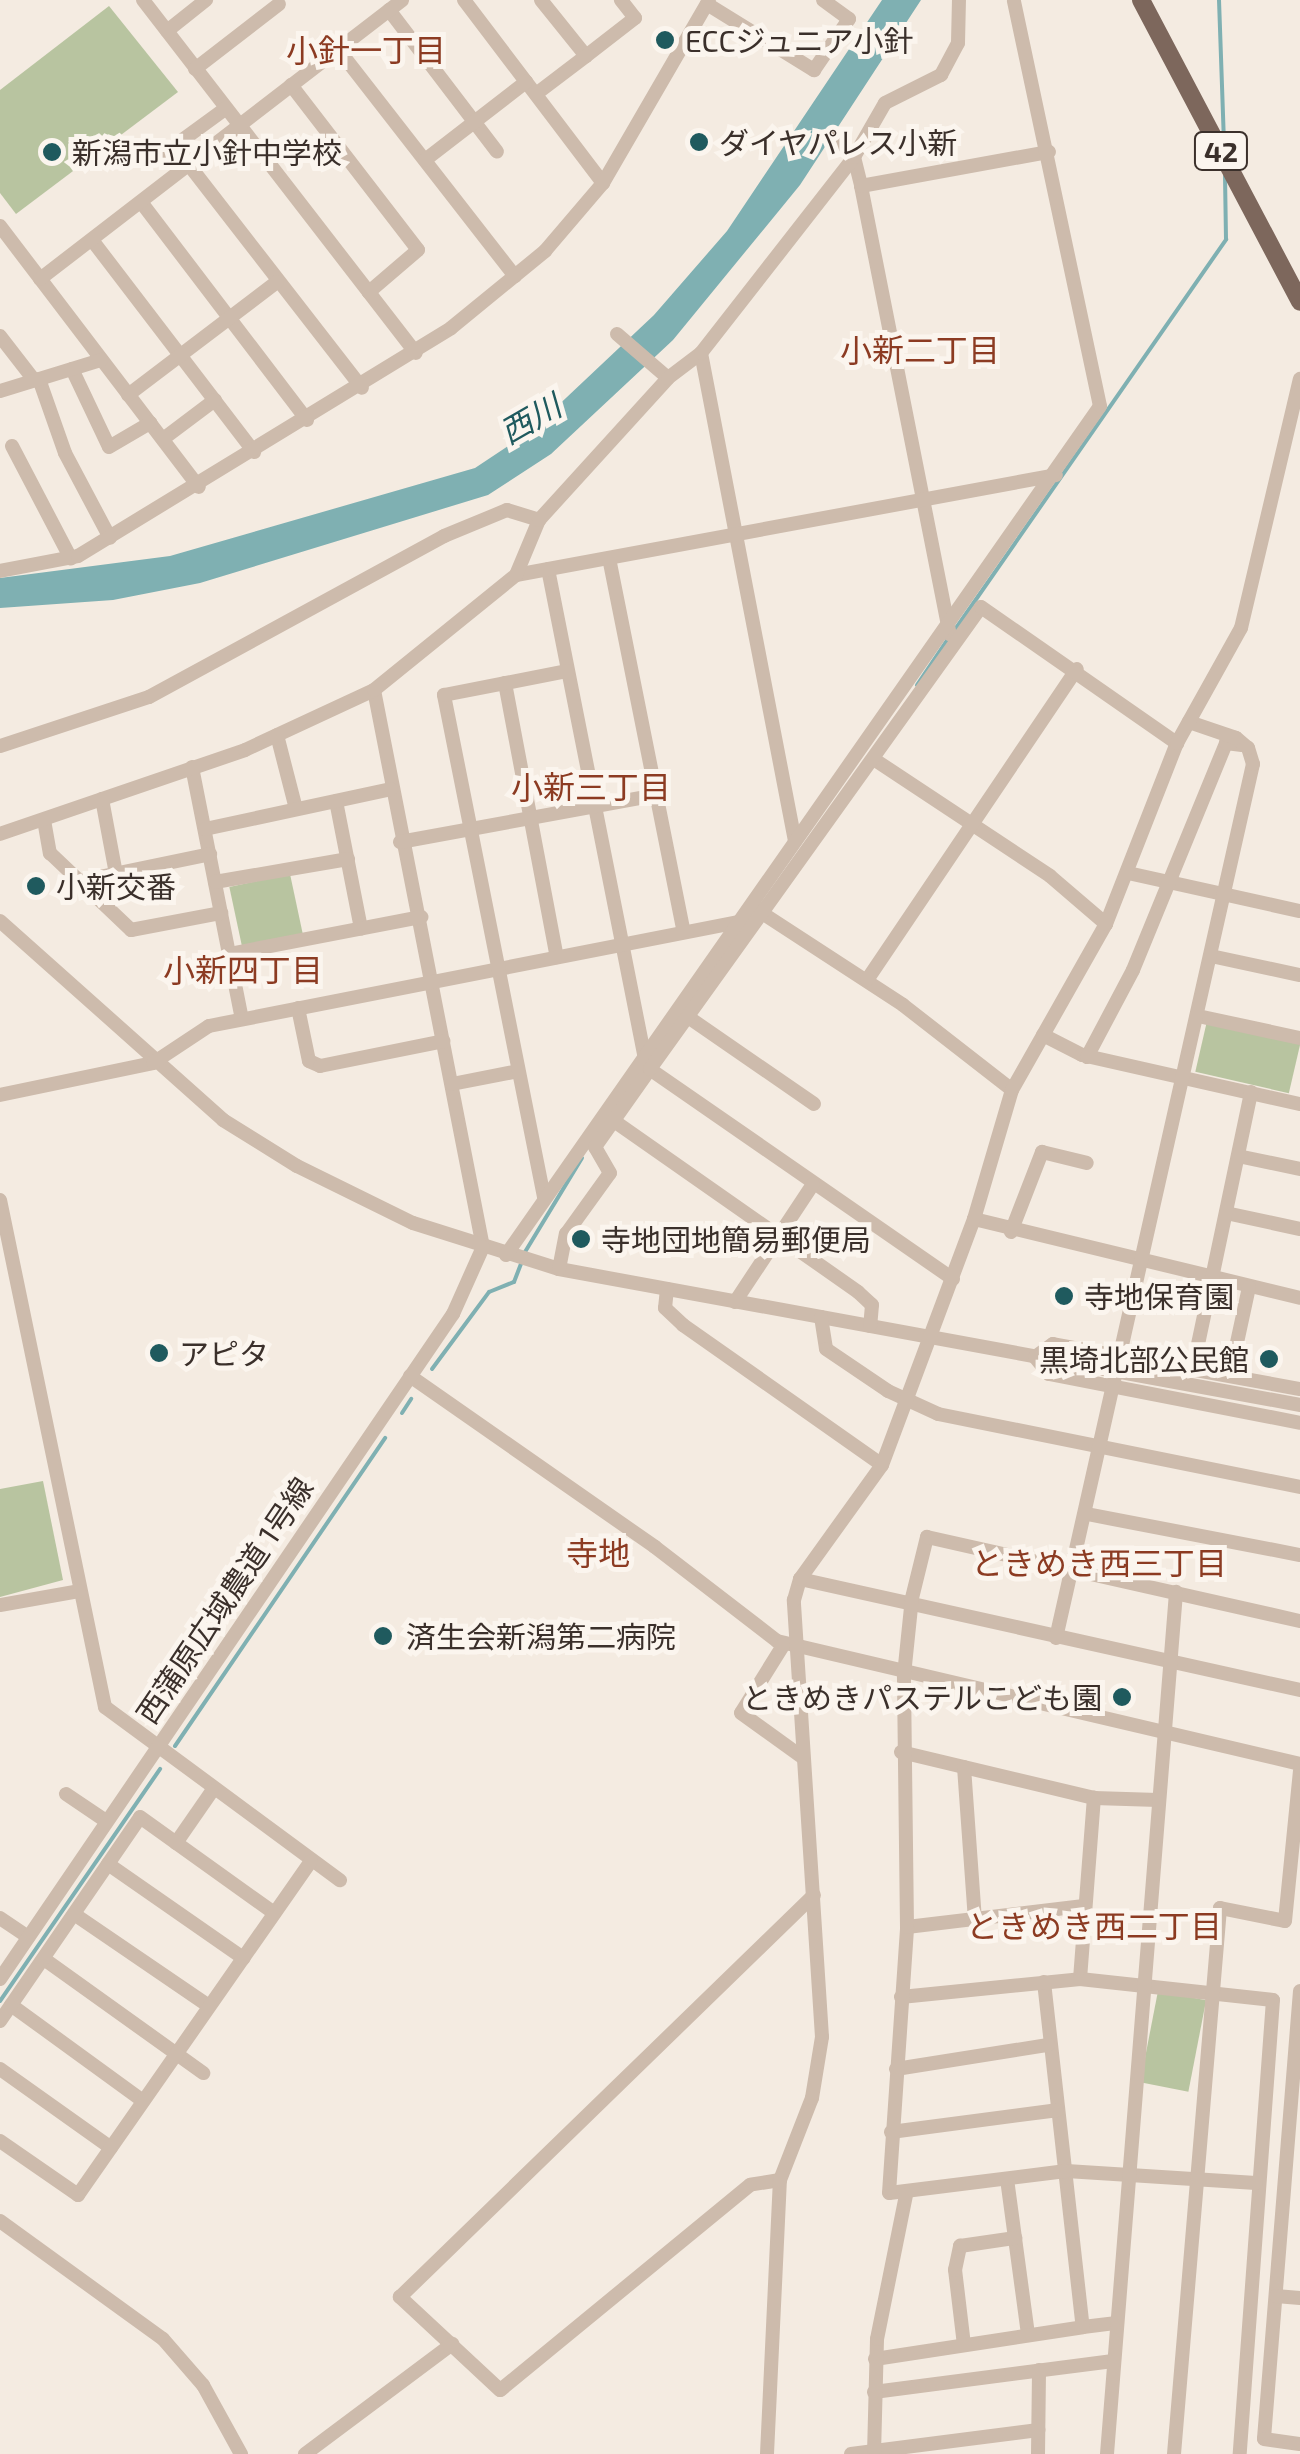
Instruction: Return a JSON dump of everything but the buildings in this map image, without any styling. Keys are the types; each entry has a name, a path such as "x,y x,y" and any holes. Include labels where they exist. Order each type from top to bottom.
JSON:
{"main road":[{"name":"42","path":"1141,0 1300,302"}],"street":[{"path":"143,0 416,353"},
{"path":"167,31 206,0"},
{"path":"464,0 603,183"},
{"path":"541,0 586,56"},
{"path":"425,160 474,122 586,56 635,18 621,0"},
{"path":"0,571 72,559 199,488 416,353 515,276 603,183 708,2 814,70 849,19 823,0"},
{"path":"0,834 277,735 374,690 516,574 539,520 668,378 701,353 854,157 885,103 942,75 958,43 959,0"},
{"path":"0,1096 153,1063 196,1031 242,1019 620,942 738,922 756,910 874,760 1100,406 1049,152 1014,2"},
{"path":"195,68 278,4"},
{"path":"40,279 395,5 497,152"},
{"path":"338,49 515,276"},
{"path":"291,85 418,250 368,292"},
{"path":"154,160 225,109"},
{"path":"836,137 854,157 861,186 921,501 952,636"},
{"path":"861,186 1049,152"},
{"path":"189,165 362,388"},
{"path":"141,202 307,420"},
{"path":"0,226 199,488"},
{"path":"92,240 254,452"},
{"path":"128,395 277,282"},
{"path":"617,334 668,378"},
{"path":"0,336 36,380 65,453 110,538"},
{"path":"701,353 795,841"},
{"path":"0,391 101,360"},
{"path":"72,369 109,448 150,423"},
{"path":"767,2454 780,2180 812,2098 822,2038 814,1895 789,1646 800,1579 882,1464 974,1219 1012,1090 1106,924 1177,743 1254,592 1300,379"},
{"path":"163,440 215,400"},
{"path":"12,446 72,559"},
{"path":"516,574 1056,475"},
{"path":"0,746 149,698 444,536 507,510 539,520"},
{"path":"609,558 684,932"},
{"path":"548,570 620,942 648,1063 813,1184 953,1279"},
{"path":"506,1255 544,1197 688,1017 795,841 952,636 981,607 991,609 1177,743"},
{"path":"866,980 1077,669"},
{"path":"544,1197 444,695 568,670"},
{"path":"505,684 557,957"},
{"path":"374,690 400,842 434,982 483,1247"},
{"path":"1056,1638 1102,1450 1252,764 1244,745 1189,722"},
{"path":"277,735 296,809"},
{"path":"1087,1056 1134,970 1226,743 1244,745"},
{"path":"874,760 1050,876 1106,924"},
{"path":"192,767 242,1019"},
{"path":"205,829 391,789"},
{"path":"400,842 656,794"},
{"path":"102,799 116,874"},
{"path":"336,801 361,929"},
{"path":"44,820 50,854 132,930 221,913"},
{"path":"80,881 210,854"},
{"path":"215,882 348,859"},
{"path":"1128,873 1300,910"},
{"path":"756,910 866,980 1012,1090"},
{"path":"229,954 420,917"},
{"path":"0,921 153,1063 223,1120 297,1166 398,1216 506,1255 559,1269 1300,1405"},
{"path":"559,1269 566,1234 610,1173 595,1147 738,922"},
{"path":"1210,956 1300,975"},
{"path":"298,1008 309,1061 320,1066 444,1042"},
{"path":"1198,1016 1300,1038"},
{"path":"688,1017 814,1104"},
{"path":"1043,1035 1087,1056 1300,1104"},
{"path":"452,1084 518,1071"},
{"path":"1192,1368 1252,1092"},
{"path":"614,1121 778,1233 872,1306 870,1326"},
{"path":"1010,1232 1042,1152 1087,1163"},
{"path":"1238,1156 1300,1169"},
{"path":"734,1302 813,1184"},
{"path":"0,1200 105,1706 212,1791 340,1880"},
{"path":"1226,1213 1300,1229"},
{"path":"974,1219 1010,1232 1300,1298"},
{"name":"西蒲原広域農道 1号線","path":"0,1979 466,1294 483,1247"},
{"path":"1230,1375 1248,1287"},
{"path":"667,1289 665,1308 683,1325 882,1464"},
{"path":"822,1318 826,1349 907,1402 1102,1450 1300,1487"},
{"path":"1035,1356 1053,1344 1300,1389"},
{"path":"1035,1356 1048,1374 1300,1423"},
{"path":"410,1376 789,1646 1164,1732 1300,1768 1285,1921 1220,1908 1194,2178 1174,2454"},
{"path":"1087,1514 1300,1555"},
{"path":"1256,2183 1066,2171 906,2195 890,2193 906,1927 901,1752 904,1675 911,1606 927,1537 1075,1566 1300,1621"},
{"path":"800,1579 1170,1666 1300,1690"},
{"path":"0,1605 79,1591"},
{"path":"1107,2454 1176,1592"},
{"path":"789,1646 742,1713 802,1757"},
{"path":"901,1752 1094,1798 1158,1800"},
{"path":"964,1767 975,1919"},
{"path":"176,1843 212,1791"},
{"path":"66,1794 106,1821"},
{"path":"1080,1979 1094,1798"},
{"path":"0,2021 140,1818 274,1914"},
{"path":"0,2141 78,2195 311,1861"},
{"path":"108,1864 242,1958"},
{"path":"780,2180 750,2185 500,2390 400,2297 814,1895"},
{"path":"906,1927 1084,1906"},
{"path":"74,1914 209,2006"},
{"path":"0,1918 28,1937"},
{"path":"44,1959 202,2074"},
{"path":"901,1997 1080,1979 1273,2000 1256,2183 1240,2454"},
{"path":"1044,1982 1083,2327"},
{"path":"1300,1991 1264,2439 1300,2444"},
{"path":"12,2005 143,2101"},
{"path":"896,2069 1048,2044"},
{"path":"0,2070 110,2148"},
{"path":"892,2132 1057,2110"},
{"path":"1007,2178 1028,2335"},
{"path":"874,2452 876,2358 906,2195"},
{"path":"0,2221 163,2339 203,2385 240,2454"},
{"path":"964,2345 955,2270 960,2246 1015,2238"},
{"path":"1276,2296 1300,2298"},
{"path":"876,2358 1117,2322"},
{"path":"304,2454 452,2344"},
{"path":"874,2392 1112,2360"},
{"path":"1038,2454 1039,2370"},
{"path":"852,2454 1038,2430"}],"green space":[{"name":"新潟市立小針中学校","path":"109,6 178,92 16,214 0,193 0,90"},
{"path":"290,874 303,936 242,949 229,887"},
{"path":"1207,1021 1300,1042 1289,1093 1195,1072"},
{"path":"43,1481 63,1580 0,1597 0,1489"},
{"path":"1158,1991 1206,2000 1188,2092 1140,2082"}],"water":[{"path":"882,0 921,0 800,185 673,340 551,454 488,495 200,583 113,600 0,608 0,578 170,556 475,468 532,430 654,315 727,231"}],"waterway":[{"path":"1219,0 1224,142"},
{"path":"954,631 1226,239 1225,176"},
{"path":"917,685 948,639"},
{"path":"525,1252 582,1158"},
{"path":"432,1369 489,1292 514,1282 522,1261"},
{"path":"402,1413 411,1399"},
{"path":"175,1746 385,1438"},
{"path":"0,2001 160,1769"}],"place":[{"name":"ECCジュニア小針","path":"665,40"},
{"name":"ダイヤパレス小新","path":"699,142"},
{"name":"新潟市立小針中学校","path":"52,152"},
{"name":"小新交番","path":"36,886"},
{"name":"寺地団地簡易郵便局","path":"581,1239"},
{"name":"寺地保育園","path":"1064,1296"},
{"name":"アピタ","path":"159,1353"},
{"name":"黒埼北部公民館","path":"1269,1359"},
{"name":"済生会新潟第二病院","path":"383,1636"},
{"name":"ときめきパステルこども園","path":"1122,1697"}],"district":[{"name":"小針一丁目","path":"366,49"},
{"name":"小新二丁目","path":"920,349"},
{"name":"小新三丁目","path":"591,786"},
{"name":"小新四丁目","path":"243,969"},
{"name":"寺地","path":"598,1552"},
{"name":"ときめき西三丁目","path":"1099,1562"},
{"name":"ときめき西二丁目","path":"1094,1925"}],"water label":[{"name":"西川","path":"530,418"}]}
